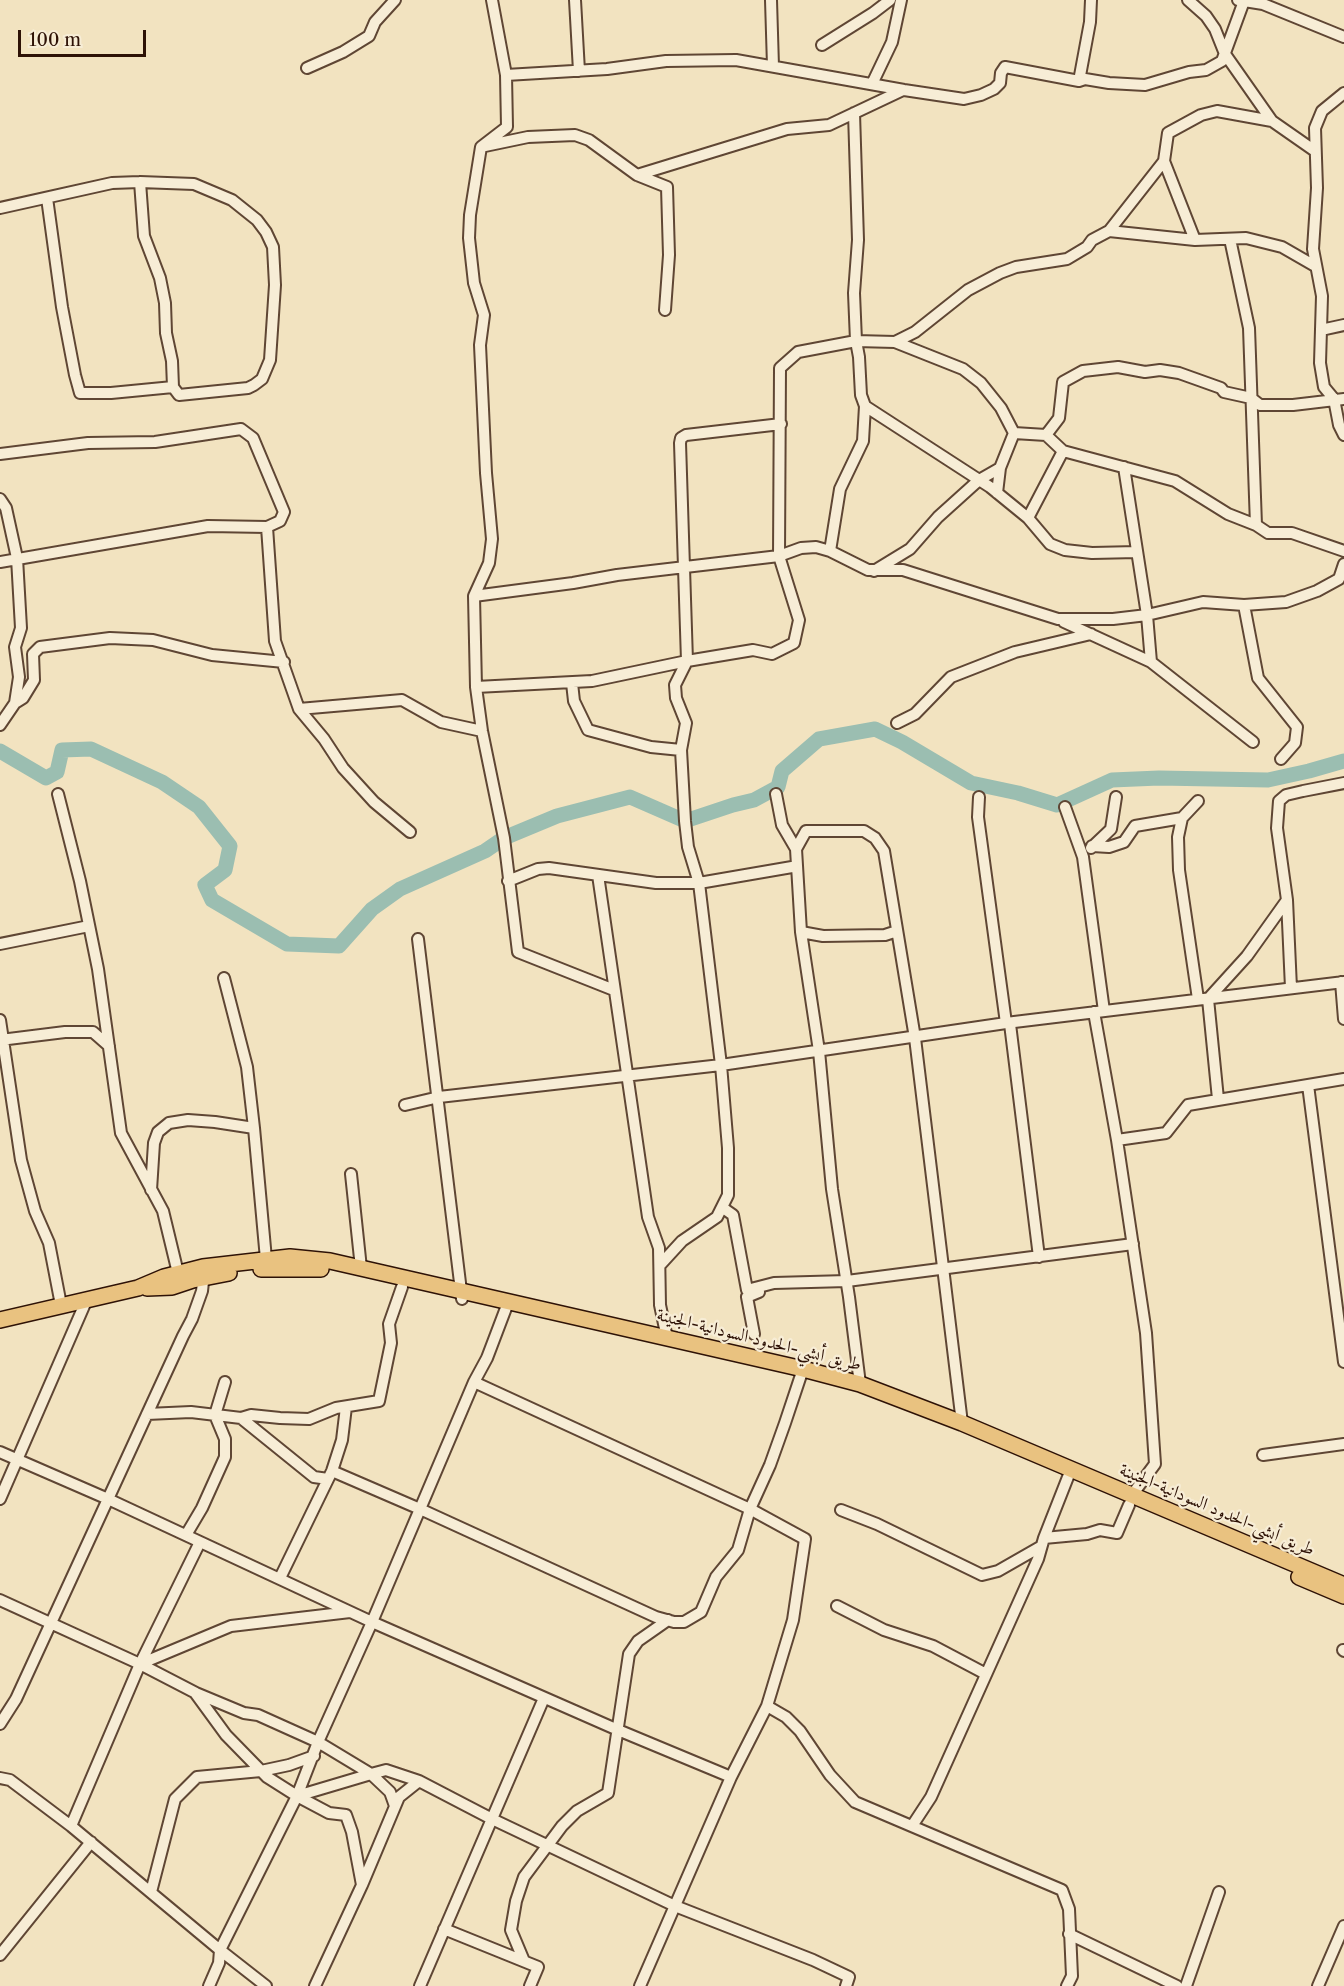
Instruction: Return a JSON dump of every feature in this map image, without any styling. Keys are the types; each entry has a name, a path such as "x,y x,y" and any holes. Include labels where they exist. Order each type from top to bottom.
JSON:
{"highway":[{"name":"طريق أبشي-الحدود السودانية-الجنينة","path":"138,1288 178,1273 204,1272 307,1258 362,1268 462,1295 667,1338 731,1356 860,1384 895,1401 962,1424 1131,1500 1344,1585"},
{"path":"267,1262 329,1270 402,1287 462,1295 506,1308 731,1356"},
{"path":"0,1320 138,1288 172,1287 204,1272"},
{"path":"801,1372 859,1392 895,1401 1068,1478 1131,1500 1344,1596"}],"street":[{"path":"307,69 343,52 369,36 375,22 396,0"},
{"path":"492,0 506,75 507,127 481,147 470,216 469,238 474,283 484,315 480,345 486,473 492,539 489,563 474,596 476,687 482,730 504,838 518,952 614,990"},
{"path":"575,0 579,71"},
{"path":"771,0 774,66"},
{"path":"822,45 890,0"},
{"path":"872,84 892,42 901,0"},
{"path":"1079,81 1090,22 1090,0"},
{"path":"1188,0 1206,16 1215,29 1225,54 1272,121 1316,151"},
{"path":"1238,0 1264,2 1344,37"},
{"path":"506,75 579,71 677,60 736,60 964,99 981,95 1000,83 1001,73 1005,67 1079,81 1085,79 1145,85 1189,72 1206,70 1222,61 1244,1"},
{"path":"637,175 787,129 829,125 904,90"},
{"path":"1339,399 1324,387 1320,363 1322,296 1313,249 1317,189 1314,137 1322,111 1344,93"},
{"path":"1195,240 1164,161 1168,133 1201,115 1217,111 1272,121"},
{"path":"830,551 840,489 863,441 865,406 861,395 854,293 858,240 854,113"},
{"path":"481,147 528,137 575,135 589,140 637,175 667,187 669,255 665,310"},
{"path":"895,342 915,332 968,290 1000,273 1016,267 1067,259 1087,247 1092,240 1109,231 1164,161"},
{"path":"0,208 112,183 140,182 195,184 232,200 257,220 273,247 275,285 270,360 262,379 248,388 179,394 173,387 172,361 166,333 165,303 160,278 144,236 140,182"},
{"path":"47,198 62,307 80,393 111,393 173,387"},
{"path":"1109,231 1195,240 1246,238 1282,247 1315,266"},
{"path":"1230,239 1249,328 1256,525"},
{"path":"1321,330 1344,325"},
{"path":"476,687 572,684 753,650 772,654 794,643 799,620 779,556 780,368 798,352 856,341 895,342 963,369 981,383 1001,408 1014,433 1000,468 997,493"},
{"path":"1046,435 1059,418 1063,382 1083,371 1118,368 1179,373 1221,387 1224,392 1251,398 1260,405 1339,399"},
{"path":"1339,399 1339,425 1344,435"},
{"path":"865,406 997,493 1028,518 1050,544 1065,550 1092,553 1137,552"},
{"path":"660,1265 682,1241 717,1216 728,1195 728,1148 721,1065 699,883 688,847 681,750 686,723 676,698 675,685 687,661 681,438 686,435 781,424"},
{"path":"0,454 88,444 155,441 241,429 253,438 284,512 280,521 267,527 208,526 0,562"},
{"path":"1014,433 1046,435 1063,451 1175,481 1228,514 1256,525 1268,533 1292,533 1344,551"},
{"path":"1028,518 1063,451"},
{"path":"1124,467 1147,615 1151,662"},
{"path":"874,571 910,549 938,517 979,480 1000,468"},
{"path":"0,499 6,508 17,558 21,628 15,647 19,677 15,703"},
{"path":"267,527 275,641 299,709 324,739 343,768 374,802 410,832"},
{"path":"474,596 617,575 779,556 801,548 816,547 830,551 868,570 903,570 1058,620 1091,634 1151,662 1253,742"},
{"path":"1058,620 1113,619 1147,615 1203,602 1264,605 1299,598 1339,579 1344,564"},
{"path":"1244,605 1258,678 1297,727 1295,743 1281,759"},
{"path":"897,723 915,714 951,677 1015,652 1091,634"},
{"path":"0,725 15,703 23,698 34,680 33,654 40,647 110,638 153,640 212,654 284,662"},
{"path":"572,684 574,701 588,730 651,747 681,750"},
{"path":"299,709 402,700 441,722 482,730"},
{"path":"1291,988 1287,900 1276,828 1280,801 1287,795 1344,783"},
{"path":"58,794 98,969 121,1133 163,1211 178,1273"},
{"path":"776,794 782,825 796,849 801,932 819,1051 832,1189 860,1384"},
{"path":"979,797 978,818 1039,1257"},
{"path":"1083,857 1111,829 1116,797"},
{"path":"1198,801 1182,818 1178,837 1179,870 1203,999 1218,1099"},
{"path":"841,1509 982,1575 998,1571 1042,1542 1100,1530 1117,1533 1131,1500 1155,1464 1146,1333 1099,1011 1083,857 1065,807"},
{"path":"1092,846 1109,847 1124,842 1135,826 1182,818"},
{"path":"796,849 806,831 864,831 875,838 884,851 915,1038 962,1424"},
{"path":"508,880 538,869 549,868 656,884 699,883 792,867"},
{"path":"598,875 648,1217 658,1248 660,1305 667,1338"},
{"path":"1203,999 1247,956 1287,900"},
{"path":"0,944 89,926"},
{"path":"801,932 823,936 885,934 897,931"},
{"path":"418,939 462,1295"},
{"path":"224,978 247,1067 267,1262"},
{"path":"405,1105 439,1097 721,1065 1008,1023 1342,982 1344,1019"},
{"path":"0,1020 21,1160 35,1211 49,1242 61,1305"},
{"path":"2,1040 65,1032 93,1032 109,1046"},
{"path":"1117,1140 1166,1133 1188,1105 1344,1079"},
{"path":"1308,1085 1344,1362"},
{"path":"151,1190 154,1143 158,1132 170,1123 197,1121 254,1128"},
{"path":"351,1174 362,1268"},
{"path":"723,1208 734,1215 747,1290 774,1283 847,1281 1133,1245"},
{"path":"0,1724 16,1700 192,1319 204,1272"},
{"path":"754,1334 747,1297 770,1289 806,1282"},
{"path":"147,1414 191,1412 241,1418 251,1414 309,1419 336,1408 379,1401 391,1343 389,1324 402,1287"},
{"path":"0,1499 87,1299"},
{"path":"209,1986 219,1963 220,1950 297,1796 318,1742 372,1622 474,1382 487,1358 506,1308"},
{"path":"241,1418 314,1477 330,1475 420,1509 656,1617 684,1622 701,1612 716,1577 738,1550 750,1509 770,1465 801,1372"},
{"path":"186,1535 225,1457 225,1439 215,1415 225,1382"},
{"path":"474,1382 750,1509 805,1541 793,1620 767,1706 731,1777 640,1986"},
{"path":"280,1578 330,1475 342,1440 346,1407"},
{"path":"1263,1455 1344,1444"},
{"path":"0,1452 108,1499 372,1622 731,1777"},
{"path":"912,1826 931,1797 1038,1559 1042,1542 1068,1478"},
{"path":"71,1826 140,1664 200,1542"},
{"path":"0,1600 140,1664 196,1693 244,1713 258,1715 318,1742 371,1774 390,1792 395,1806"},
{"path":"837,1606 884,1630 933,1646 986,1674"},
{"path":"140,1664 231,1626 350,1612"},
{"path":"524,1961 510,1930 524,1877 562,1826 578,1811 608,1793 629,1654 638,1641 668,1620"},
{"path":"196,1693 226,1735 261,1771 297,1796 329,1813 346,1815 352,1832 362,1885"},
{"path":"420,1986 544,1698"},
{"path":"767,1706 786,1717 800,1731 830,1775 855,1802 1062,1890 1069,1909 1072,1976 1067,1986"},
{"path":"151,1892 175,1799 197,1777 261,1771 289,1765 314,1756"},
{"path":"297,1796 386,1770 419,1781 492,1819 675,1906 813,1960 849,1977 846,1986"},
{"path":"0,1778 10,1780 71,1826 266,1986"},
{"path":"315,1986 362,1885 399,1797 419,1781"},
{"path":"0,1954 91,1842"},
{"path":"1186,1986 1219,1892"},
{"path":"1318,1986 1344,1926"},
{"path":"444,1929 538,1967 530,1986"},
{"path":"1069,1934 1177,1986"}],"waterway":[{"path":"0,751 46,778 57,772 62,750 91,749 162,782 199,807 230,846 225,870 205,885 212,900 287,944 339,946 372,909 400,889 485,851 504,838 557,816 630,797 685,821 754,800 778,787 782,771 819,739 875,729 902,742 971,783 1018,793 1057,805 1112,780 1159,778 1268,780 1344,761"}]}
